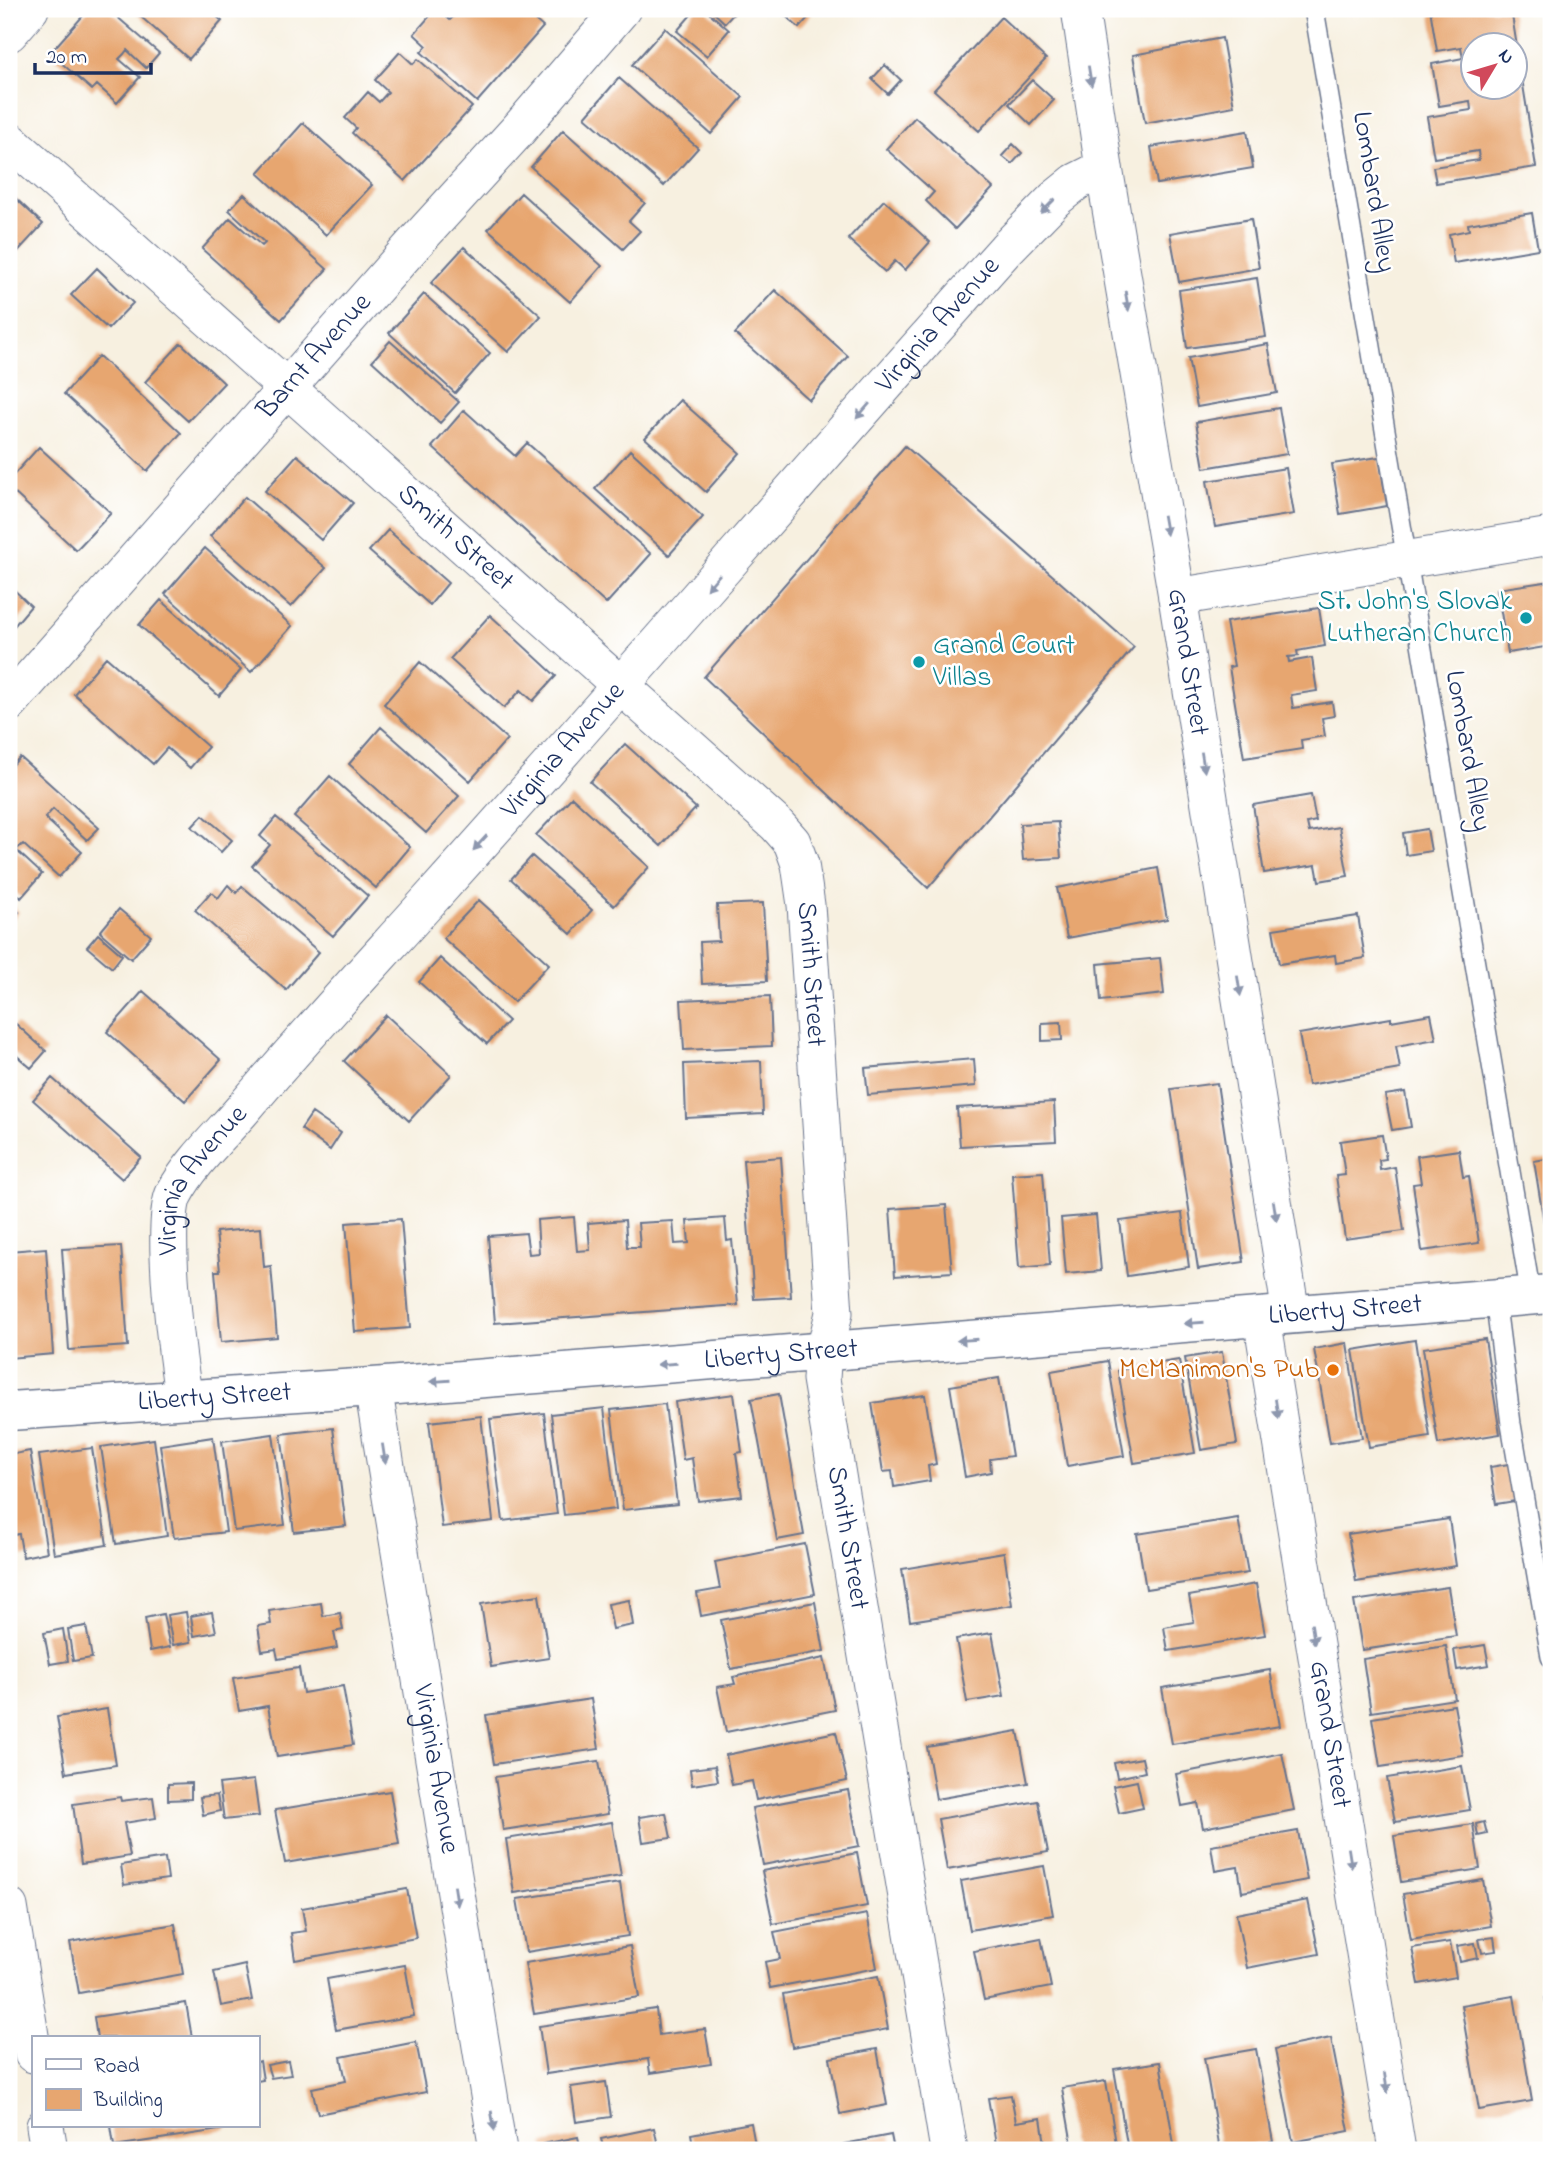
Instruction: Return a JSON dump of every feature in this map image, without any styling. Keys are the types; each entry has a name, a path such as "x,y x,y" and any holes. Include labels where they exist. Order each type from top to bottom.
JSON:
{"street":[{"path":"9,33 30,9"},
{"name":"Barnt Avenue","path":"9,704 413,245 519,129 622,9"},
{"name":"Grand Street","path":"1080,9 1104,168 1177,597 1397,2150"},
{"name":"Smith Street","path":"9,140 622,685 777,825 792,842 800,864 806,905 834,1313 821,1378 949,2150"},
{"name":"Virginia Avenue","path":"184,1398 179,1371 170,1264 170,1212 172,1197 188,1173 1006,249 1055,199 1076,182 1104,168"},
{"path":"1177,597 1551,536"},
{"name":"Liberty Street","path":"9,1411 373,1387 1526,1296"},
{"name":"Virginia Avenue","path":"373,1387 498,2150"},
{"path":"9,1907 32,2048"},
{"path":"45,2128 49,2150"}],"lane":[{"name":"Lombard Alley","path":"1314,9 1526,1296 1511,1424 1551,1657"}],"building":[{"path":"89,9 108,9 159,53 146,68 127,50 119,59 140,77 117,103 97,85 92,90 50,53"},
{"path":"132,9 208,9 222,21 189,59"},
{"path":"436,9 450,20 461,9 522,9 543,27 477,102 421,52 427,46 414,34"},
{"path":"530,9 544,9 538,16"},
{"path":"696,9 705,9 729,30 707,56 677,31"},
{"path":"710,9 738,9 725,23"},
{"path":"778,9 816,9 799,28"},
{"path":"1430,9 1511,9 1515,32 1458,32 1458,48 1437,51"},
{"path":"1001,17 1046,59 979,131 934,90"},
{"path":"665,28 743,97 711,134 632,65"},
{"path":"1222,38 1234,106 1145,123 1133,55"},
{"path":"400,52 413,64 418,59 472,107 405,181 352,133 356,128 345,118 368,92 379,102 388,92 375,80"},
{"path":"1458,59 1458,102 1464,102 1439,106 1432,64"},
{"path":"885,65 901,80 888,94 872,79"},
{"path":"619,78 698,148 664,186 585,117"},
{"path":"1032,80 1054,100 1031,125 1009,104"},
{"path":"1470,102 1526,102 1536,167 1436,183 1433,167 1479,160 1478,151 1434,158 1427,117 1471,110"},
{"path":"915,117 993,188 955,229 926,201 934,192 886,149"},
{"path":"303,123 372,185 326,235 258,173"},
{"path":"563,130 645,203 629,221 640,231 623,249 531,167"},
{"path":"1247,131 1253,168 1157,184 1151,147"},
{"path":"1013,144 1022,153 1012,164 1002,156"},
{"path":"9,192 43,224 9,261"},
{"path":"521,193 602,266 570,302 488,229"},
{"path":"244,194 327,269 281,320 202,249 230,218 262,246 265,243 229,210"},
{"path":"884,200 930,242 905,270 895,261 885,272 848,239"},
{"path":"1532,213 1538,249 1454,263 1449,234 1469,230 1468,224"},
{"path":"1251,219 1259,268 1179,282 1170,233"},
{"path":"464,247 541,316 508,352 431,283"},
{"path":"97,268 133,303 108,329 71,295"},
{"path":"1257,278 1266,337 1187,348 1179,290"},
{"path":"775,290 848,356 809,400 735,334"},
{"path":"424,294 490,353 455,393 389,333"},
{"path":"390,341 459,402 440,423 372,361"},
{"path":"181,343 224,383 188,421 145,382"},
{"path":"1268,344 1277,393 1197,407 1188,358"},
{"path":"99,356 181,433 147,471 64,394"},
{"path":"680,400 740,453 706,492 645,438"},
{"path":"1279,408 1287,454 1204,468 1196,422"},
{"path":"464,410 515,456 527,443 651,554 606,604 432,447"},
{"name":"Grand Court Villas","path":"905,446 1134,647 928,888 704,677"},
{"path":"39,447 111,513 76,550 9,488 9,480"},
{"path":"630,450 703,517 669,555 595,489"},
{"path":"297,455 353,503 321,540 265,491"},
{"path":"1379,457 1387,506 1340,514 1332,464"},
{"path":"1286,468 1294,514 1215,527 1207,481"},
{"path":"245,497 326,568 291,607 210,536"},
{"path":"388,530 448,583 430,605 369,551"},
{"path":"205,548 292,626 251,672 165,594"},
{"name":"St. John's Slovak Lutheran Church","path":"1551,581 1551,646 1508,653 1497,589"},
{"path":"9,585 31,606 9,632"},
{"path":"161,600 241,670 219,696 139,625"},
{"path":"1319,608 1325,646 1297,651 1298,656 1288,657 1289,662 1312,658 1317,691 1291,695 1293,708 1332,702 1334,716 1322,718 1325,736 1301,740 1302,749 1244,758 1229,667 1234,666 1226,622"},
{"path":"490,615 556,676 533,701 521,690 504,708 450,659"},
{"path":"106,657 208,747 190,768 167,748 153,764 74,694"},
{"path":"420,662 507,739 470,781 384,704"},
{"path":"1551,703 1551,732 1550,732 1545,704"},
{"path":"381,727 459,796 426,833 349,764"},
{"path":"625,744 696,808 661,846 590,782"},
{"path":"20,757 99,828 87,840 53,809 45,818 82,852 59,877 23,844 16,850 42,874 21,898 9,887 9,769"},
{"path":"330,776 410,847 376,888 294,817"},
{"path":"1311,795 1316,821 1307,823 1309,832 1339,827 1348,876 1319,881 1316,865 1264,873 1253,805"},
{"path":"572,797 649,867 614,906 536,835"},
{"path":"203,815 232,840 221,852 192,827"},
{"path":"276,817 368,896 333,936 252,866 270,845 260,836"},
{"path":"1058,822 1061,858 1023,860 1020,824"},
{"path":"1427,829 1431,851 1406,855 1403,833"},
{"path":"532,856 592,910 571,934 511,879"},
{"path":"1158,868 1167,919 1067,938 1057,888"},
{"path":"228,885 236,893 242,886 319,952 286,990 195,910 211,892 218,898"},
{"path":"479,900 549,964 514,1002 443,938"},
{"path":"9,903 19,912 9,924"},
{"path":"763,903 767,981 702,984 700,942 719,941 717,905"},
{"path":"119,909 151,936 131,959 100,932"},
{"path":"1358,916 1365,958 1336,963 1335,955 1279,964 1273,929"},
{"path":"98,934 122,955 112,968 87,947"},
{"path":"440,958 508,1021 487,1044 419,982"},
{"path":"1160,958 1164,994 1101,1001 1098,964"},
{"path":"143,991 221,1060 185,1101 107,1032"},
{"path":"770,996 772,1046 684,1050 681,1000"},
{"path":"1431,1014 1436,1039 1396,1046 1400,1069 1308,1085 1299,1034"},
{"path":"386,1015 451,1075 409,1121 344,1061"},
{"path":"1061,1022 1062,1040 1042,1041 1042,1023"},
{"path":"16,1024 46,1051 31,1068 9,1049 9,1032"},
{"path":"974,1059 976,1086 868,1095 865,1068"},
{"path":"761,1061 763,1114 686,1118 684,1064"},
{"path":"52,1078 141,1157 122,1179 33,1100"},
{"path":"1217,1083 1244,1262 1198,1269 1171,1089"},
{"path":"1405,1092 1411,1127 1392,1130 1385,1095"},
{"path":"1054,1102 1056,1141 960,1146 957,1108"},
{"path":"312,1113 341,1133 330,1150 301,1129"},
{"path":"1382,1135 1386,1159 1379,1160 1380,1170 1395,1167 1404,1231 1345,1239 1336,1176 1345,1175 1340,1141"},
{"path":"1459,1150 1463,1177 1469,1176 1479,1243 1422,1251 1413,1184 1421,1183 1417,1156"},
{"path":"781,1157 791,1297 754,1299 743,1160"},
{"path":"1551,1158 1551,1222 1544,1223 1534,1161"},
{"path":"1043,1172 1050,1265 1019,1268 1012,1174"},
{"path":"946,1205 952,1272 895,1276 890,1209"},
{"path":"1182,1213 1189,1267 1127,1276 1120,1221"},
{"path":"1096,1215 1101,1271 1066,1274 1061,1218"},
{"path":"574,1217 577,1251 590,1250 588,1223 625,1220 627,1247 640,1247 638,1223 673,1221 675,1244 689,1243 687,1221 725,1218 727,1241 732,1240 738,1305 495,1323 488,1236 526,1233 529,1254 539,1253 537,1220"},
{"path":"401,1219 410,1328 355,1332 346,1223"},
{"path":"261,1228 264,1267 271,1266 277,1337 221,1342 215,1271 220,1271 216,1232"},
{"path":"121,1246 128,1346 69,1350 62,1249"},
{"path":"46,1248 53,1354 9,1358 9,1251"},
{"path":"1485,1339 1500,1434 1438,1444 1423,1348"},
{"path":"1415,1340 1430,1437 1369,1447 1353,1350"},
{"path":"1347,1343 1362,1438 1330,1443 1314,1349"},
{"path":"1222,1352 1237,1444 1201,1450 1185,1358"},
{"path":"1179,1360 1195,1453 1134,1463 1118,1370"},
{"path":"1108,1361 1124,1456 1067,1466 1051,1371"},
{"path":"999,1378 1012,1456 990,1459 991,1472 965,1477 950,1386"},
{"path":"734,1394 742,1452 736,1453 742,1496 698,1501 692,1458 683,1460 675,1402"},
{"path":"779,1394 804,1535 777,1540 751,1399"},
{"path":"925,1395 936,1464 928,1466 930,1481 894,1487 892,1471 883,1472 872,1403"},
{"path":"665,1404 677,1504 623,1510 611,1410"},
{"path":"604,1408 616,1509 564,1515 551,1414"},
{"path":"544,1413 557,1514 503,1521 490,1419"},
{"path":"481,1416 493,1521 442,1527 429,1422"},
{"path":"333,1428 346,1526 294,1532 281,1434"},
{"path":"273,1434 285,1525 234,1531 222,1441"},
{"path":"213,1437 226,1532 174,1538 160,1445"},
{"path":"154,1439 167,1536 116,1544 101,1447"},
{"path":"92,1448 107,1545 54,1554 39,1455"},
{"path":"30,1451 47,1552 23,1557 19,1534 9,1536 9,1455"},
{"path":"1509,1464 1515,1501 1496,1504 1490,1467"},
{"path":"1238,1518 1248,1573 1146,1589 1137,1534"},
{"path":"1449,1519 1456,1566 1356,1582 1348,1534"},
{"path":"805,1544 815,1594 701,1616 697,1593 720,1589 715,1562"},
{"path":"1004,1552 1012,1605 910,1621 902,1569"},
{"path":"1256,1584 1265,1635 1168,1651 1164,1627 1194,1622 1189,1596"},
{"path":"1448,1587 1456,1636 1362,1650 1354,1601"},
{"path":"539,1595 549,1658 491,1667 481,1604"},
{"path":"629,1600 633,1625 613,1629 608,1604"},
{"path":"815,1602 824,1651 731,1669 721,1620"},
{"path":"321,1603 323,1616 340,1613 343,1630 334,1632 337,1648 278,1659 276,1649 262,1651 258,1626 271,1624 269,1611"},
{"path":"186,1612 191,1642 173,1645 167,1615"},
{"path":"212,1612 216,1632 194,1636 191,1616"},
{"path":"163,1614 170,1647 150,1651 145,1618"},
{"path":"86,1626 92,1658 73,1661 68,1629"},
{"path":"63,1629 68,1661 50,1664 44,1633"},
{"path":"992,1633 1004,1696 967,1702 956,1639"},
{"path":"1485,1645 1489,1665 1457,1670 1454,1650"},
{"path":"1446,1646 1455,1699 1371,1712 1363,1659"},
{"path":"824,1658 835,1710 726,1732 717,1687 735,1684 733,1677"},
{"path":"299,1668 303,1693 343,1686 353,1745 277,1757 268,1706 239,1711 233,1678"},
{"path":"1270,1670 1280,1726 1172,1744 1162,1688"},
{"path":"591,1699 599,1749 494,1764 486,1715"},
{"path":"1454,1705 1463,1755 1380,1767 1372,1718"},
{"path":"107,1709 116,1765 66,1773 57,1717"},
{"path":"1018,1731 1028,1783 936,1799 927,1747"},
{"path":"836,1732 847,1781 756,1800 752,1781 732,1785 726,1755"},
{"path":"1282,1753 1294,1810 1203,1828 1198,1803 1182,1806 1176,1774"},
{"path":"1142,1758 1145,1772 1117,1778 1114,1763"},
{"path":"599,1761 608,1814 503,1830 495,1777"},
{"path":"715,1766 718,1781 692,1785 690,1769"},
{"path":"1462,1766 1470,1810 1395,1822 1387,1778"},
{"path":"254,1780 259,1816 224,1820 219,1784"},
{"path":"1137,1781 1143,1808 1119,1813 1113,1786"},
{"path":"191,1783 191,1799 168,1800 168,1784"},
{"path":"848,1790 859,1846 763,1865 752,1808"},
{"path":"390,1791 399,1844 285,1863 275,1810"},
{"path":"217,1795 220,1811 203,1815 200,1797"},
{"path":"120,1797 121,1801 153,1797 156,1818 124,1823 130,1856 81,1864 73,1804"},
{"path":"1038,1801 1048,1852 947,1870 938,1819"},
{"path":"666,1813 671,1838 643,1842 639,1817"},
{"path":"612,1822 621,1876 514,1893 506,1839"},
{"path":"1484,1822 1487,1834 1478,1836 1476,1824"},
{"path":"1473,1824 1480,1869 1401,1882 1394,1836"},
{"path":"1298,1831 1307,1880 1242,1892 1238,1867 1215,1871 1211,1846"},
{"path":"857,1853 867,1906 773,1924 762,1871"},
{"path":"165,1858 168,1879 124,1885 121,1865"},
{"path":"1044,1866 1053,1915 970,1930 961,1881"},
{"path":"1483,1880 1491,1926 1411,1940 1403,1894"},
{"path":"620,1883 628,1936 526,1952 517,1899"},
{"path":"407,1889 416,1938 295,1960 291,1933 306,1931 302,1908"},
{"path":"1551,1894 1551,1911 1550,1911 1547,1895"},
{"path":"1308,1900 1319,1954 1247,1968 1236,1914"},
{"path":"867,1914 877,1968 770,1988 765,1962 780,1959 774,1932"},
{"path":"175,1924 183,1974 79,1993 70,1942"},
{"path":"1494,1937 1496,1951 1482,1953 1479,1939"},
{"path":"1041,1938 1051,1987 984,2000 974,1951"},
{"path":"1450,1942 1456,1977 1419,1984 1412,1948"},
{"path":"1475,1943 1478,1958 1460,1962 1457,1946"},
{"path":"630,1946 639,1997 534,2014 525,1963"},
{"path":"245,1965 252,2000 221,2006 214,1972"},
{"path":"405,1965 414,2016 336,2030 327,1979"},
{"path":"878,1976 888,2029 792,2047 783,1994"},
{"path":"1514,1996 1532,2101 1479,2110 1461,2005"},
{"path":"1551,1997 1551,2025 1550,2025 1545,1998"},
{"path":"186,2003 192,2036 97,2036 94,2017"},
{"path":"656,2009 659,2035 705,2029 711,2064 650,2073 648,2059 546,2074 539,2026"},
{"path":"1331,2038 1349,2131 1293,2142 1275,2049"},
{"path":"416,2042 426,2092 318,2114 312,2088 346,2081 341,2057"},
{"path":"877,2049 887,2105 840,2114 830,2058"},
{"path":"1256,2049 1273,2142 1220,2150 1204,2058"},
{"path":"259,2061 263,2080 259,2081"},
{"path":"288,2061 291,2075 271,2078 267,2065"},
{"path":"1160,2062 1175,2150 1128,2150 1114,2069"},
{"path":"1106,2081 1117,2150 1073,2150 1062,2088"},
{"path":"606,2082 611,2117 576,2122 571,2087"},
{"path":"1011,2095 1016,2122 1041,2118 1046,2150 997,2150 988,2098"},
{"path":"751,2123 756,2150 694,2150 691,2134"},
{"path":"111,2128 226,2129 114,2146"},
{"path":"654,2128 659,2150 604,2150 601,2139"},
{"path":"891,2135 894,2150 846,2150 844,2144"},
{"path":"578,2137 581,2150 545,2150 543,2144"}],"place":[{"name":"St. John's Slovak Lutheran Church","path":"1526,618"},
{"name":"Grand Court Villas","path":"919,662"},
{"name":"McManimon's Pub","path":"1333,1370"}]}
